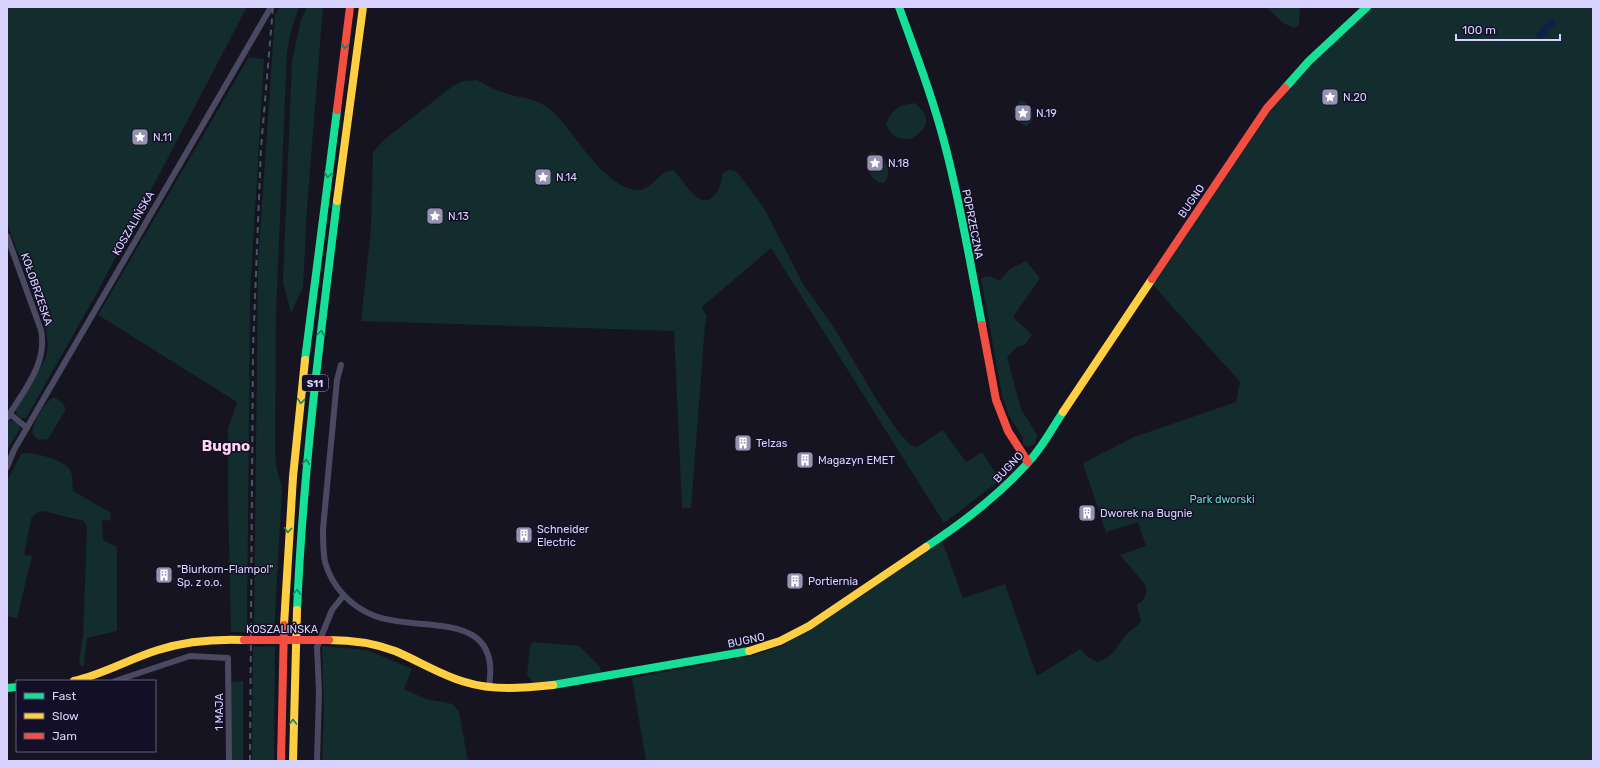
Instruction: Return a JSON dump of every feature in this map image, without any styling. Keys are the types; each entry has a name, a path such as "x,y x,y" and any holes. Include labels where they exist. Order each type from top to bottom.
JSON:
{"main road":[{"name":"S11","path":"281,761 281,655 293,470 350,7"},
{"name":"S11","path":"293,761 294,658 302,511 311,413 363,7"},
{"name":"POPRZECZNA","path":"899,7 932,100 946,149 961,215 994,394 1003,420 1017,446 1028,462"},
{"name":"BUGNO","path":"489,686 522,688 595,679 750,652 780,642 944,534 1008,485 1028,462 1267,108 1309,61 1367,7"},
{"name":"KOSZALIŃSKA","path":"83,680 156,650 184,643 209,640 350,640 385,647 444,675 474,684 489,686"}],"street":[{"name":"KOSZALIŃSKA","path":"7,466 14,450 271,7"},
{"name":"KOŁOBRZESKA","path":"7,236 41,330 42,354 38,366 8,416 27,428"},
{"path":"341,365 337,380 323,529 325,562 330,576 344,595 356,606 376,617 398,622 450,626 464,630 475,636 484,646 490,660 491,674 489,686"},
{"name":"KOSZALIŃSKA","path":"7,458 14,450"},
{"path":"317,761 319,692 317,647 332,610 344,595"},
{"name":"1 MAJA","path":"118,680 190,656 225,657 229,660 229,761"}],"green space":[{"path":"7,7 247,7 97,293 26,418 21,418 17,415 16,410 46,357 48,346 46,327 7,224"},
{"path":"280,7 299,7 290,34 287,53 276,312 275,452 276,465 282,489 274,632 254,632 258,262 275,15"},
{"path":"307,7 323,7 307,208 303,287 291,313 283,282 292,60 301,20"},
{"path":"1266,7 1300,7 1299,25 1294,28 1283,23"},
{"name":"Park dworski","path":"1373,7 1593,7 1593,761 646,761 632,678 751,656 782,646 942,541 963,598 1005,584 1037,676 1080,649 1088,657 1097,662 1108,657 1114,651 1127,634 1141,622 1137,605 1143,600 1147,592 1144,583 1120,555 1146,546 1138,522 1106,532 1083,463 1134,437 1236,402 1240,382 1153,285 1271,110 1312,64"},
{"path":"249,57 264,59 250,295 247,632 231,632 228,429 237,402 98,315"},
{"path":"477,80 499,91 537,102 548,108 558,117 599,168 624,186 637,190 642,189 647,187 663,174 673,170 696,196 702,200 707,200 713,197 717,192 721,183 722,174 729,170 737,172 764,208 803,284 833,326 878,402 900,434 912,446 917,447 943,430 966,462 982,452 1000,480 944,523 771,248 702,307 707,316 705,325 691,508 682,508 674,331 361,321 371,228 373,152 384,140 454,85 464,81"},
{"path":"1020,101 1023,101 1032,112 1032,121 1027,126 1019,122 1015,114 1014,108"},
{"path":"915,103 924,113 926,118 925,126 911,139 899,138 890,132 886,124 888,119 894,111 900,107"},
{"path":"871,152 880,156 886,164 888,174 884,183 875,179 868,170 866,160"},
{"path":"1026,261 1040,278 1013,317 1032,335 1025,345 1017,347 1007,357 1021,409 1037,435 1035,444 1029,447 1023,445 1023,438 1008,414 1002,396 981,278 990,276 999,281 1010,269"},
{"path":"54,397 62,402 66,409 48,439 39,440 33,435 36,420 46,403"},
{"path":"9,421 16,423 20,429 7,450 7,424"},
{"path":"27,453 45,456 64,464 71,472 73,491 110,512 111,520 102,521 103,540 117,547 117,631 87,638 84,666 81,666 79,662 83,635 87,527 84,521 43,511 36,513 31,519 24,555 32,556 17,618 7,616 7,481 21,454"},
{"path":"534,642 579,646 600,667 601,673 598,675 534,684 527,675 530,646"},
{"path":"275,646 274,761 252,761 253,647"},
{"path":"322,646 367,650 412,669 404,689 426,699 453,704 459,712 468,761 322,761 324,709"},
{"path":"243,681 243,761 231,761 230,682"}],"water":[{"path":"1553,19 1556,24 1540,40 1536,34 1543,26"}],"railway":[{"path":"250,761 253,349 261,148 273,7"}],"traffic: fast":[{"path":"899,7 930,95 946,149 961,215 982,325"},
{"path":"1285,88 1309,61 1367,7"},
{"path":"305,360 337,110"},
{"path":"297,610 303,507 318,354 337,201"},
{"path":"926,547 968,517 1008,483 1036,453 1063,412"},
{"path":"553,685 749,651"},
{"path":"7,688 16,687"}],"traffic: slow":[{"path":"337,201 363,7"},
{"path":"1063,412 1152,279"},
{"path":"284,625 293,477 305,360"},
{"path":"749,651 780,641 809,626 926,547"},
{"path":"293,761 297,610"},
{"path":"78,680 147,654 179,644 201,641 244,640"},
{"path":"329,640 363,642 387,648 447,676 476,685 498,688 553,685"}],"traffic: jam":[{"path":"337,110 350,7"},
{"path":"1152,279 1267,108 1285,88"},
{"path":"982,325 996,400 1008,431 1028,462"},
{"path":"281,761 284,625"},
{"path":"244,640 329,640"}],"place":[{"name":"N.20","path":"1330,97"},
{"name":"N.19","path":"1023,113"},
{"name":"N.11","path":"140,137"},
{"name":"N.18","path":"875,163"},
{"name":"N.14","path":"543,177"},
{"name":"N.13","path":"435,216"},
{"name":"Telzas","path":"743,443"},
{"name":"Magazyn EMET","path":"805,460"},
{"name":"Dworek na Bugnie","path":"1087,513"},
{"name":"Schneider Electric","path":"524,535"},
{"name":"\"Biurkom-Flampol\" Sp. z o.o.","path":"164,575"},
{"name":"Portiernia","path":"795,581"}],"district":[{"name":"Bugno","path":"226,446"}]}
